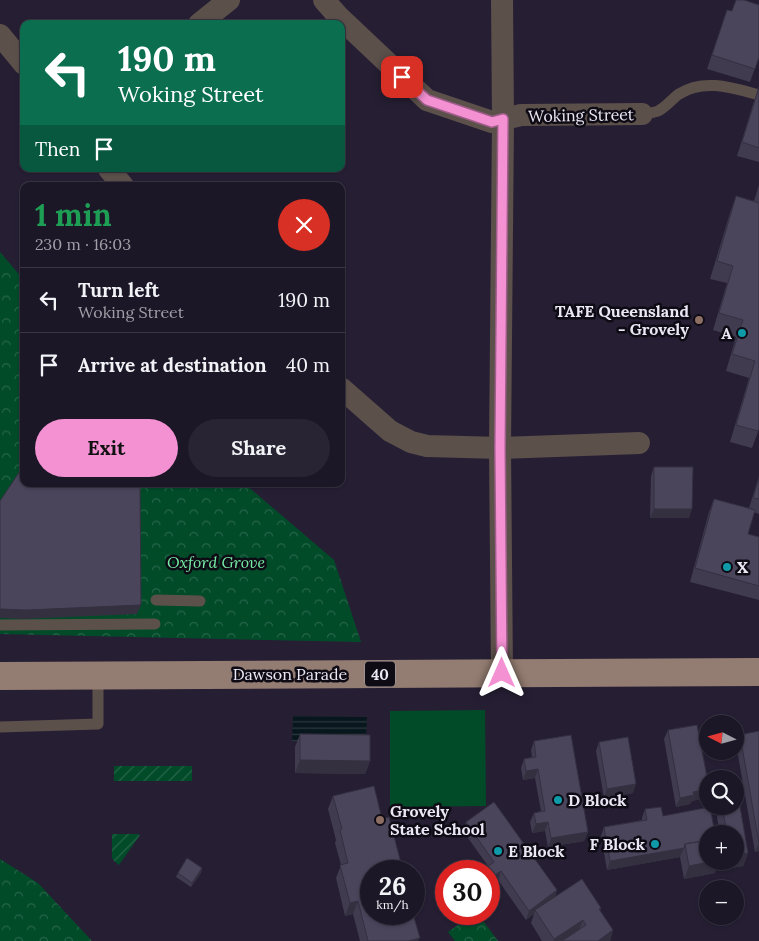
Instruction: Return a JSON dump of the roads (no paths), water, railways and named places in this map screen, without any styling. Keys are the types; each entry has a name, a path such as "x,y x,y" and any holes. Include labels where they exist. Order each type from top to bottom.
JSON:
{"main road":[{"name":"Dawson Parade","path":"0,676 759,672"}],"street":[{"path":"204,20 229,0"},
{"name":"Woking Street","path":"324,0 342,20"},
{"path":"502,0 503,119 500,448 502,673"},
{"name":"Woking Street","path":"345,23 427,100 492,122 521,115 642,114"},
{"path":"0,35 20,59"},
{"path":"111,172 119,182"},
{"path":"345,392 390,431 411,442 427,446 500,448 639,443"}],"lane":[{"path":"642,114 657,112 681,93 695,87 726,86 759,95"},
{"path":"156,600 200,601"},
{"path":"0,625 155,624"},
{"path":"0,727 98,724 98,675"}],"place":[{"name":"TAFE Queensland - Grovely","path":"699,320"},
{"name":"A","path":"742,333"},
{"name":"X","path":"727,567"},
{"name":"D Block","path":"558,800"},
{"name":"Grovely State School","path":"380,820"},
{"name":"F Block","path":"655,844"},
{"name":"E Block","path":"498,851"}],"park label":[{"name":"Oxford Grove","path":"216,562"}]}
